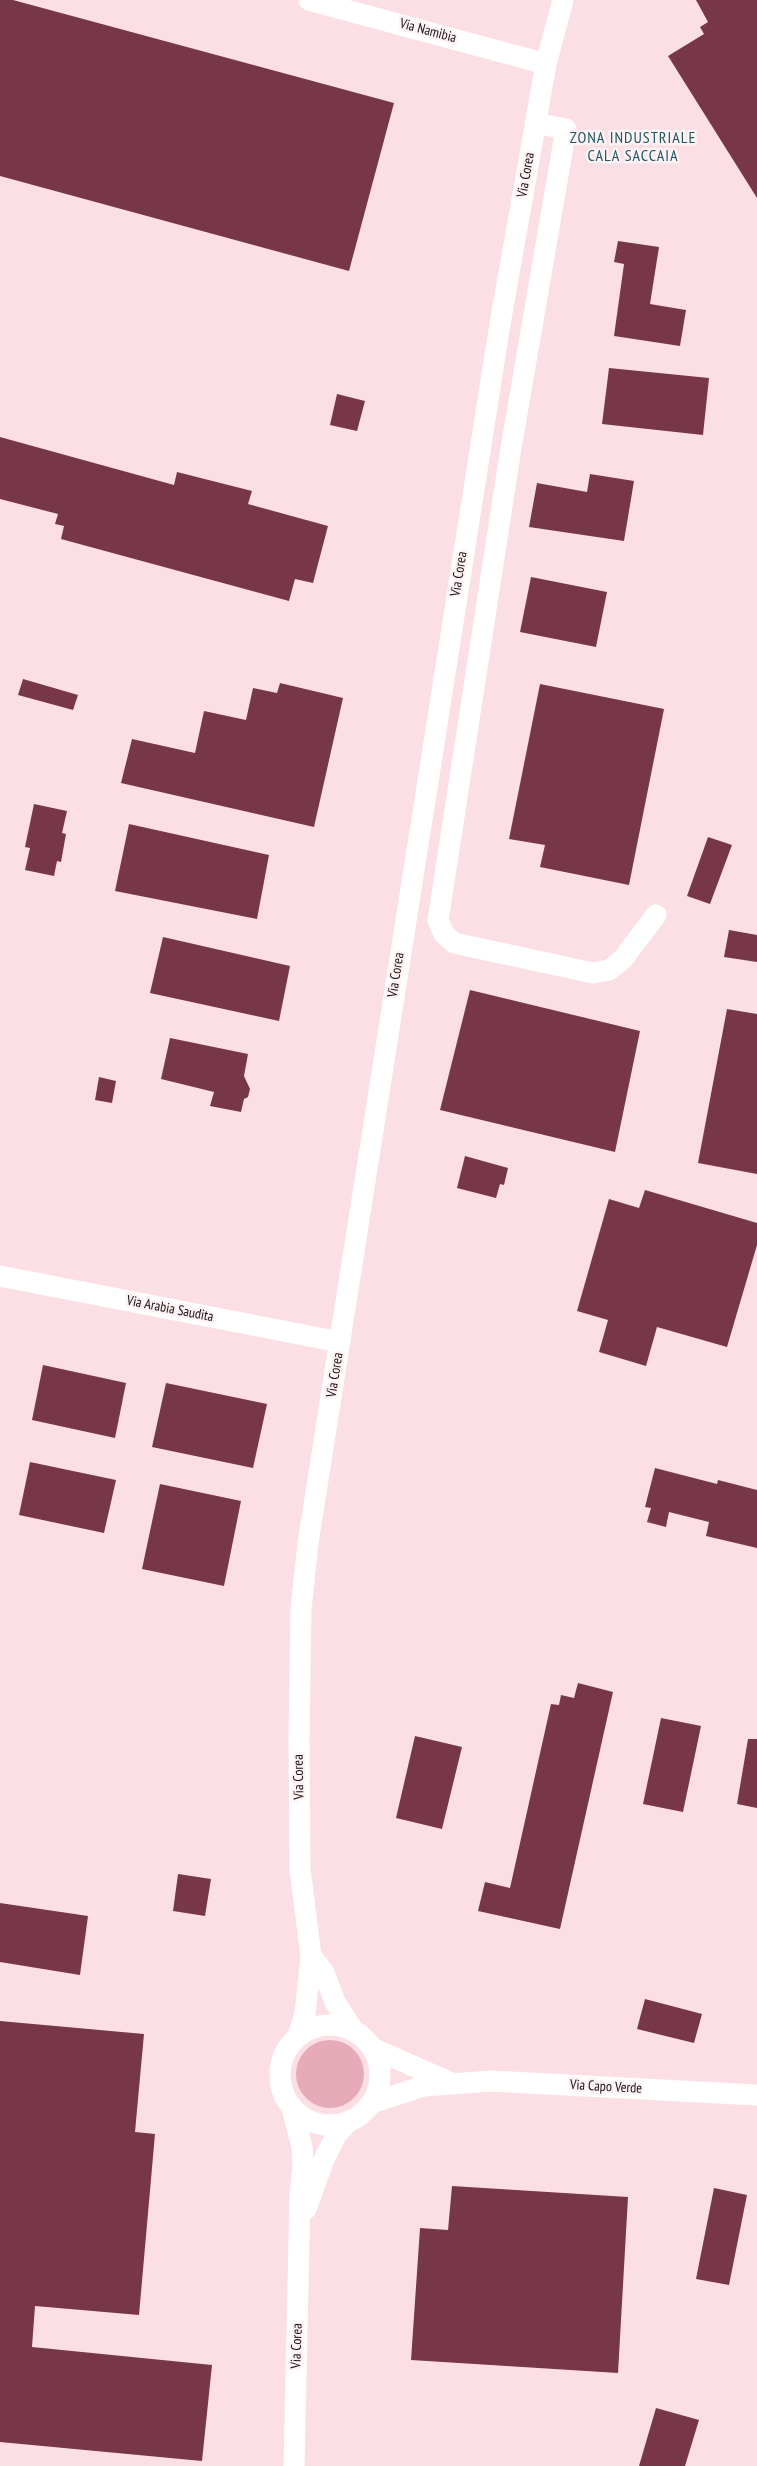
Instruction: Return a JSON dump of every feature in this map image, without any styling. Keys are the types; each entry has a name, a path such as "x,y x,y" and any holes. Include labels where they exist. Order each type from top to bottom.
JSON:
{"street":[{"name":"Via Namibia","path":"309,0 529,57 546,64"},
{"name":"Via Corea","path":"311,1956 300,1869 298,1741 301,1609 308,1543 480,443 546,64 563,0"},
{"path":"535,123 566,129 511,448 438,920 444,934 454,943 594,973 609,970 622,960 656,915"},
{"path":"510,262 542,268"},
{"path":"480,443 511,448"},
{"path":"460,568 492,573"},
{"path":"410,886 444,890"},
{"name":"Via Arabia Saudita","path":"0,1276 340,1342"},
{"path":"311,1956 324,1973 335,2002 353,2030 372,2048 454,2084"},
{"path":"311,1956 305,2014 298,2036 285,2052 279,2076 283,2095 292,2108 303,2118 316,2123 334,2125 349,2121 361,2114 371,2103 378,2086 379,2064 372,2048"},
{"path":"298,2036 322,2025 343,2026 353,2030"},
{"name":"Via Capo Verde","path":"371,2103 424,2086 491,2081 757,2095"},
{"name":"Via Corea","path":"292,2108 302,2147 294,2466"},
{"path":"300,2225 323,2162 336,2136 349,2121"}],"shaded area":[{"path":"330,2040 343,2043 354,2050 361,2061 364,2074 361,2087 354,2098 343,2105 330,2108 317,2105 306,2098 299,2087 296,2074 299,2061 306,2050 317,2043"}],"building":[{"path":"0,0 13,0 394,103 349,271 0,176"},
{"path":"696,0 757,0 757,198 668,56 704,34 700,27 708,22"},
{"path":"618,241 659,247 650,304 686,310 680,346 614,336 624,264 614,262"},
{"path":"609,368 709,378 703,435 602,424"},
{"path":"337,394 365,401 357,431 330,425"},
{"path":"0,437 174,485 177,472 252,491 248,504 328,526 313,583 295,579 289,601 61,539 64,526 55,524 58,514 0,499"},
{"path":"590,474 634,481 624,541 529,527 537,483 587,492"},
{"path":"531,577 607,592 596,647 520,632"},
{"path":"23,679 78,695 73,710 18,695"},
{"path":"280,683 343,698 314,827 121,783 132,739 195,753 204,711 246,720 253,688 277,693"},
{"path":"540,684 664,709 629,885 540,867 545,845 509,839"},
{"path":"34,804 67,811 62,833 66,834 61,862 57,861 54,876 25,870 30,848 25,847"},
{"path":"129,824 269,855 257,919 115,891"},
{"path":"708,837 732,845 710,904 687,896"},
{"path":"729,930 757,935 757,962 724,957"},
{"path":"163,937 290,966 279,1021 150,993"},
{"path":"470,990 640,1031 615,1152 440,1110"},
{"path":"727,1009 757,1014 757,1174 698,1163"},
{"path":"170,1038 248,1054 244,1076 250,1089 248,1097 244,1099 241,1112 210,1106 214,1092 161,1079"},
{"path":"99,1077 116,1081 112,1103 95,1100"},
{"path":"465,1156 508,1168 504,1185 500,1184 496,1198 457,1188"},
{"path":"645,1190 757,1223 757,1245 727,1347 657,1327 646,1366 599,1352 608,1320 577,1311 609,1199 639,1208"},
{"path":"43,1365 126,1383 115,1438 32,1420"},
{"path":"166,1383 267,1404 253,1468 152,1447"},
{"path":"30,1462 116,1480 104,1533 19,1515"},
{"path":"655,1468 717,1484 718,1480 757,1490 757,1548 706,1536 709,1522 669,1512 666,1527 647,1522 651,1508 645,1507"},
{"path":"160,1484 241,1501 224,1586 142,1569"},
{"path":"578,1683 613,1692 560,1929 478,1911 485,1882 510,1888 551,1704 559,1705 561,1695 574,1698"},
{"path":"661,1718 701,1726 683,1812 643,1804"},
{"path":"415,1736 462,1747 442,1829 396,1818"},
{"path":"748,1739 757,1739 757,1808 737,1804"},
{"path":"178,1874 211,1879 205,1916 173,1911"},
{"path":"0,1903 88,1916 80,1975 0,1962"},
{"path":"645,1999 702,2014 694,2043 637,2029"},
{"path":"0,2021 144,2034 135,2132 155,2134 139,2315 35,2306 32,2347 212,2365 202,2461 0,2442"},
{"path":"452,2186 628,2197 618,2373 411,2360 420,2228 448,2230"},
{"path":"714,2188 747,2195 729,2285 696,2279"},
{"path":"656,2408 699,2420 685,2466 639,2466"}],"district":[{"name":"ZONA INDUSTRIALE CALA SACCAIA","path":"633,147"}]}
